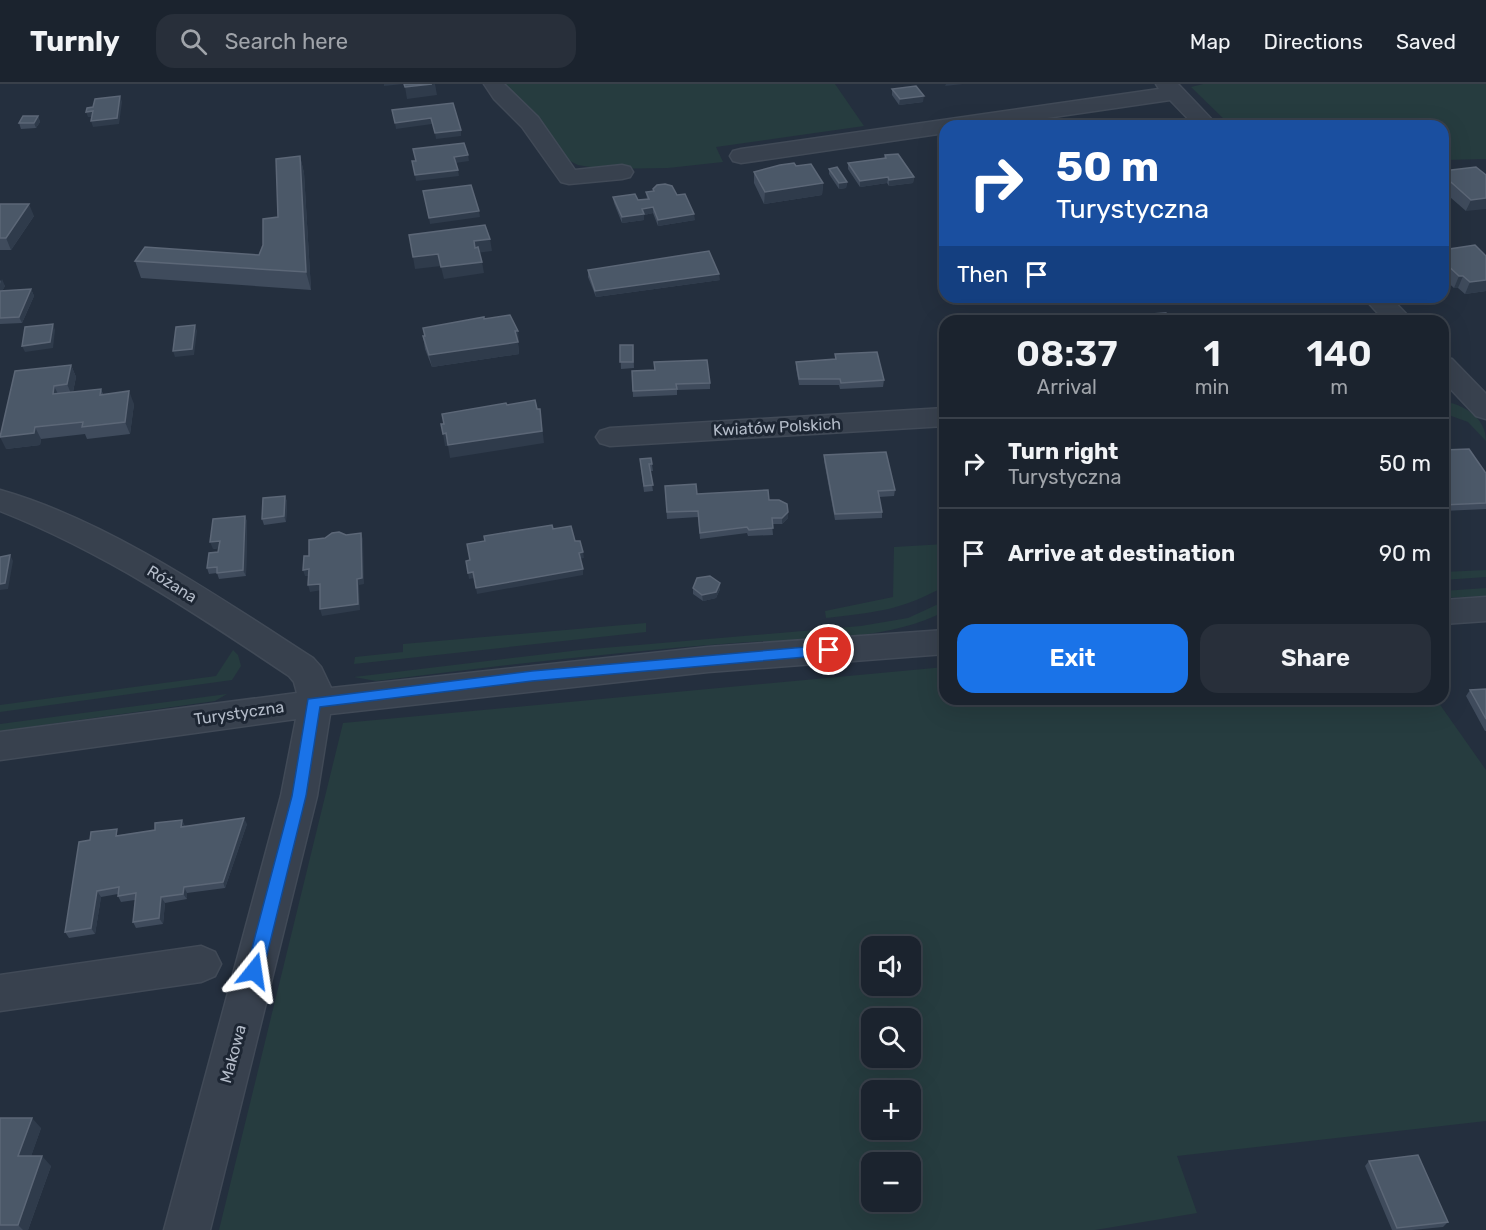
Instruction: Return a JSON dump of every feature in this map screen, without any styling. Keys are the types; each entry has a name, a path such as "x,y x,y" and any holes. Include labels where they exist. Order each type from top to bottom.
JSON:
{"street":[{"path":"494,84 500,96 529,120 557,165 569,177 622,172"},
{"path":"982,120 1170,89 1201,120"},
{"path":"741,156 939,127"},
{"path":"1382,303 1394,315"},
{"path":"1453,387 1486,410"},
{"name":"Kwiatów Polskich","path":"610,437 939,417"},
{"name":"Różana","path":"0,500 112,549 153,572 249,633 301,667 309,676 314,689 313,703"},
{"path":"1449,612 1486,609"},
{"name":"Turystyczna","path":"0,746 313,703 532,676 738,657 939,642"},
{"name":"Makowa","path":"187,1230 299,796 313,719 313,703"},
{"path":"0,993 201,964"}],"green space":[{"path":"501,84 835,84 864,126 716,147 723,162 668,168 602,169 578,165 568,160"},
{"path":"1203,84 1486,84 1486,159 1449,160 1449,120 1225,120 1191,87"},
{"path":"1449,403 1466,409 1478,419 1486,441 1468,422 1449,415"},
{"path":"939,544 939,589 901,606 826,618 825,611 893,597 894,547"},
{"path":"1486,570 1486,577 1449,580 1449,572"},
{"path":"1486,588 1486,596 1449,598 1449,591"},
{"path":"939,604 939,614 896,629 870,634 645,651 376,681 354,677 580,650 861,626 908,618"},
{"path":"646,623 646,632 354,664 355,657 403,652 403,644"},
{"path":"233,650 238,655 241,666 232,680 0,712 0,705 216,676"},
{"path":"939,668 939,705 1440,705 1486,770 1486,1121 1177,1156 1197,1213 1095,1230 219,1230 343,723"},
{"path":"227,694 215,701 0,731 0,724"}],"building":[{"path":"404,84 432,84 405,87"},
{"path":"916,86 924,96 900,99 892,89"},
{"path":"120,96 117,118 91,121 93,111 86,112 87,108 93,107 95,99"},
{"path":"453,103 461,130 435,133 431,118 395,123 392,110"},
{"path":"23,116 38,116 34,123 19,123"},
{"path":"464,143 468,155 454,157 458,170 415,175 412,161 416,161 413,149"},
{"path":"898,154 914,177 889,180 888,177 860,181 848,163 886,158 885,155"},
{"path":"300,156 306,272 135,261 145,247 259,255 263,245 263,219 278,217 276,159"},
{"path":"794,163 796,166 811,164 823,183 765,192 754,172"},
{"path":"837,167 847,182 839,183 829,169"},
{"path":"1476,167 1486,175 1486,198 1471,200 1449,180 1449,170"},
{"path":"471,185 479,211 429,218 423,191"},
{"path":"657,185 672,186 677,195 685,194 694,214 658,220 653,207 642,209 644,214 622,217 613,197 635,194 638,200 649,199 646,192 654,191"},
{"path":"0,204 29,204 6,238 0,238"},
{"path":"485,225 490,239 474,241 482,262 441,267 438,254 413,257 409,235"},
{"path":"1475,245 1486,256 1486,280 1470,282 1463,276 1459,276 1449,267 1449,249"},
{"path":"709,251 719,274 595,291 588,270"},
{"path":"31,289 19,317 0,318 0,291"},
{"path":"510,315 518,331 515,331 518,342 429,355 423,328 484,317 484,319"},
{"path":"53,324 50,342 22,346 25,327"},
{"path":"195,325 192,349 173,351 176,327"},
{"path":"620,345 633,345 633,362 620,362"},
{"path":"877,352 884,380 841,383 840,379 799,379 796,362 836,359 835,354"},
{"path":"707,360 710,383 676,384 677,389 633,391 632,371 655,370 654,362"},
{"path":"71,365 67,384 54,386 53,394 101,389 100,395 129,391 125,422 82,427 83,422 35,427 34,433 0,437 15,371"},
{"path":"535,400 537,409 540,409 542,431 448,445 446,433 443,434 442,414"},
{"path":"1469,449 1486,473 1486,503 1449,505 1449,450"},
{"path":"886,452 895,490 878,491 882,512 835,514 824,455"},
{"path":"651,458 652,464 649,464 653,485 644,486 640,459"},
{"path":"696,484 697,494 768,490 769,500 779,500 787,504 788,512 782,518 772,518 773,528 749,530 747,527 700,533 698,511 667,512 665,486"},
{"path":"285,496 284,516 262,519 263,498"},
{"path":"245,516 243,570 217,573 217,567 207,568 209,553 218,552 220,541 210,542 213,519"},
{"path":"552,525 553,529 571,526 575,541 580,541 583,552 579,553 583,569 476,588 473,572 468,573 466,561 470,560 467,544 485,541 484,536"},
{"path":"339,532 346,535 361,533 362,578 357,579 358,604 320,609 320,584 308,585 309,569 303,570 304,556 309,556 309,540 325,538 332,533"},
{"path":"10,555 5,583 0,584 0,557"},
{"path":"710,576 720,583 716,592 702,595 693,588 697,578"},
{"path":"1486,689 1486,719 1470,690"},
{"path":"244,818 223,882 184,887 183,894 161,897 159,918 133,922 136,893 118,896 119,887 97,891 91,928 65,932 79,842 90,840 91,832 117,829 116,836 155,830 155,823 182,820 181,827"},
{"path":"0,1118 32,1118 18,1156 42,1156 18,1225 0,1225"},
{"path":"1418,1155 1448,1222 1397,1228 1369,1161"}],"route":[{"path":"254,971 299,796 313,719 313,703 532,676 829,650"}]}
